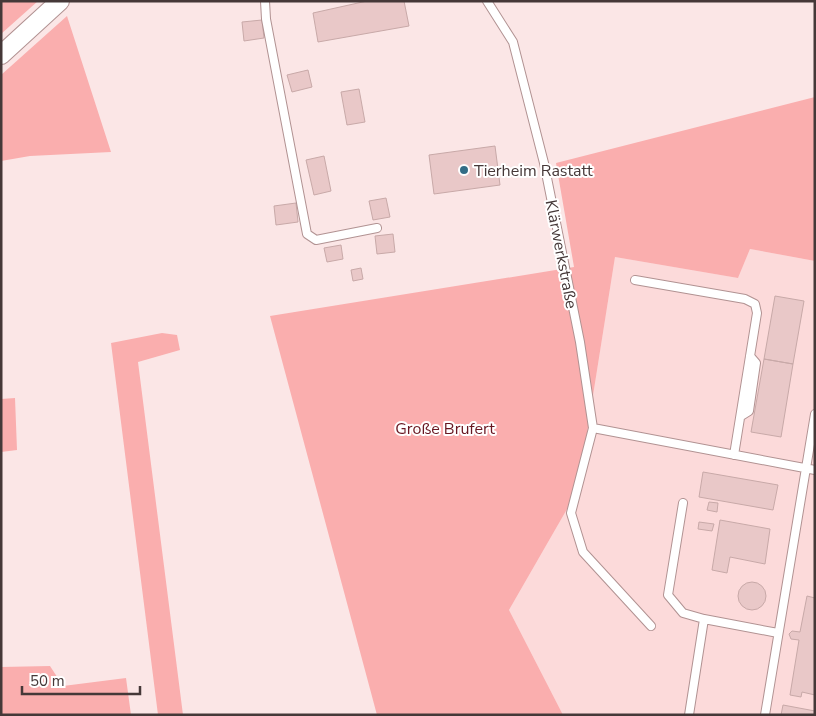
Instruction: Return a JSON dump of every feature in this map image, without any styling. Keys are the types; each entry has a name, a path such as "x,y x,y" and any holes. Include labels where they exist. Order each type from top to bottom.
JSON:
{"street":[{"path":"1,55 60,1"}],"lane":[{"path":"265,1 268,28 307,234 316,240 377,228"},
{"name":"Klärwerkstraße","path":"488,1 514,42 544,163 580,342 593,428"},
{"path":"635,280 745,299 755,304 757,313 734,455"},
{"path":"765,715 815,414"},
{"path":"651,626 583,552 571,513 593,428 815,470"},
{"path":"683,503 668,595 683,613 704,619 778,633"},
{"path":"689,715 704,619"}],"shaded area":[{"path":"750,249 815,261 815,715 563,715 509,610 578,490 615,257 738,278"}],"green space":[{"path":"1,1 38,1 1,34"},
{"path":"67,16 111,152 30,156 1,161 1,75"},
{"name":"Große Brufert","path":"815,97 815,261 750,249 738,278 615,257 578,490 509,610 563,715 377,715 270,316 574,267 556,163"},
{"path":"162,333 177,335 180,350 138,362 183,715 158,715 111,343"},
{"path":"15,398 17,450 1,452 1,399"},
{"path":"50,666 63,686 126,678 131,715 1,715 1,667"}],"building":[{"path":"367,1 404,1 409,26 318,42 313,13"},
{"path":"262,20 264,38 244,41 242,22"},
{"path":"308,70 312,87 292,92 287,75"},
{"path":"359,89 365,122 347,125 341,92"},
{"name":"Tierheim Rastatt","path":"495,146 500,185 434,194 429,155"},
{"path":"324,156 331,191 314,195 306,160"},
{"path":"386,198 390,217 373,220 369,201"},
{"path":"296,203 298,222 276,225 274,206"},
{"path":"393,234 395,252 377,254 375,236"},
{"path":"341,245 343,259 327,262 324,248"},
{"path":"361,268 363,279 353,281 351,270"},
{"path":"775,296 804,301 793,364 764,359"},
{"path":"764,359 793,364 781,437 751,432"},
{"path":"703,472 778,485 773,510 699,497"},
{"path":"709,502 718,503 717,512 707,510"},
{"path":"720,520 770,529 765,564 730,557 727,573 712,570"},
{"path":"699,522 714,524 712,531 698,529"},
{"path":"752,582 762,586 766,596 762,606 752,610 742,606 738,596 742,586"},
{"path":"807,596 815,598 815,695 802,692 801,697 790,695 799,640 791,639 789,634 792,631 800,632"},
{"path":"783,705 815,711 815,715 781,715"}],"place":[{"name":"Tierheim Rastatt","path":"464,170"}]}
